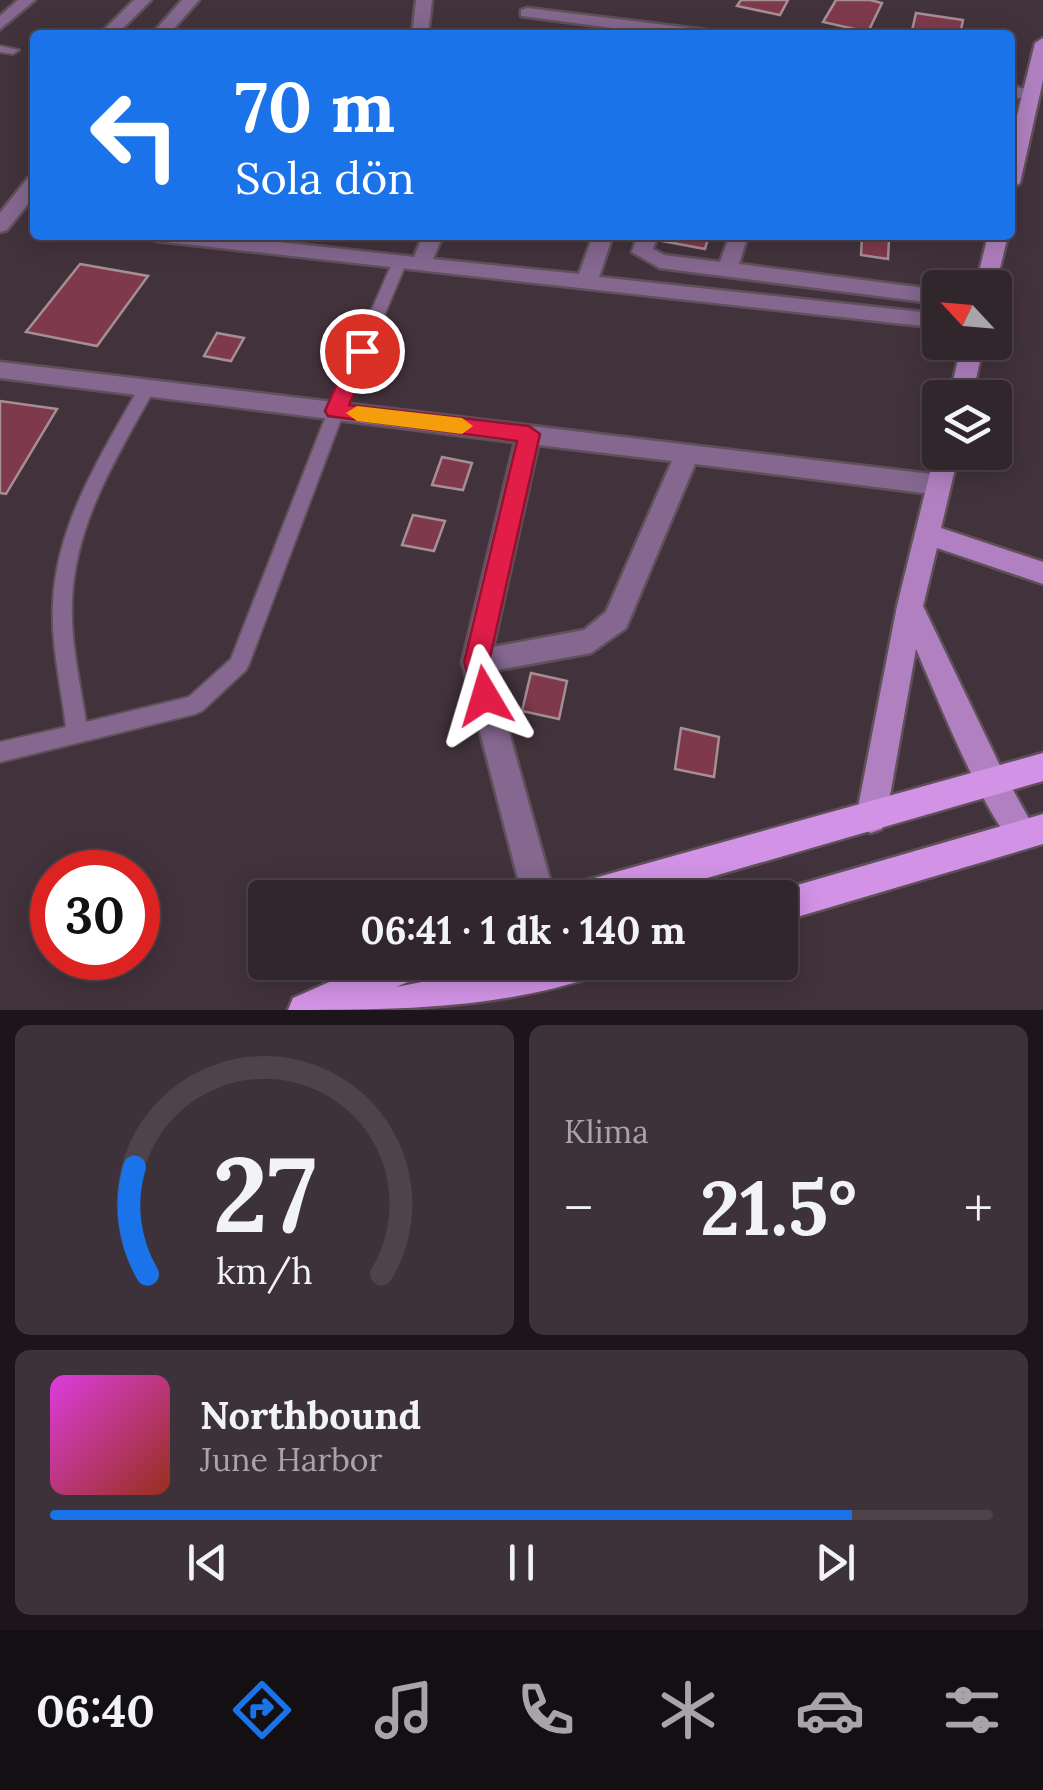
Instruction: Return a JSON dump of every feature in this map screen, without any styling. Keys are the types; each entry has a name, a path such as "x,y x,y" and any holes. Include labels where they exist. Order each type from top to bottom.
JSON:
{"main road":[{"path":"1015,162 1043,43"},
{"path":"990,270 997,240"},
{"path":"871,818 910,606 943,470"},
{"path":"927,534 1043,573"},
{"path":"798,901 1032,832 992,784 910,606"},
{"path":"645,880 1043,767"},
{"path":"305,1010 374,980"},
{"path":"367,1010 522,980"}],"street":[{"path":"0,24 27,0"},
{"path":"112,30 143,0"},
{"path":"164,30 191,0"},
{"path":"421,30 424,0"},
{"path":"520,30 530,6 659,30"},
{"path":"1015,92 1031,95"},
{"path":"2,221 30,188"},
{"path":"2,221 30,222"},
{"path":"203,240 922,319"},
{"path":"411,262 429,240"},
{"path":"587,282 602,240"},
{"path":"646,240 642,252 647,257 922,294"},
{"path":"728,267 738,240"},
{"path":"0,370 939,485"},
{"path":"529,434 476,662 535,880"},
{"path":"476,662 592,640 616,620 687,454"}],"lane":[{"path":"0,752 194,704 239,664 336,411 411,262"},
{"path":"77,733 62,602 72,540 99,477 147,388"}],"building":[{"path":"741,0 788,0 780,15 737,6"},
{"path":"836,0 882,3 869,30 823,22"},
{"path":"916,13 963,20 961,30 912,30"},
{"path":"657,240 708,240 705,249"},
{"path":"862,240 889,240 888,259 861,255"},
{"path":"80,264 148,276 97,346 26,332"},
{"path":"217,333 244,338 231,361 204,356"},
{"path":"0,401 57,409 6,494 0,493"},
{"path":"442,457 472,463 463,490 432,485"},
{"path":"413,515 445,521 434,551 402,545"},
{"path":"531,673 567,681 559,719 522,711"},
{"path":"681,728 719,737 714,777 675,769"}],"slow traffic":[{"path":"357,413 462,426"}],"route":[{"path":"362,351 336,411 529,434 476,662 485,696"}]}
